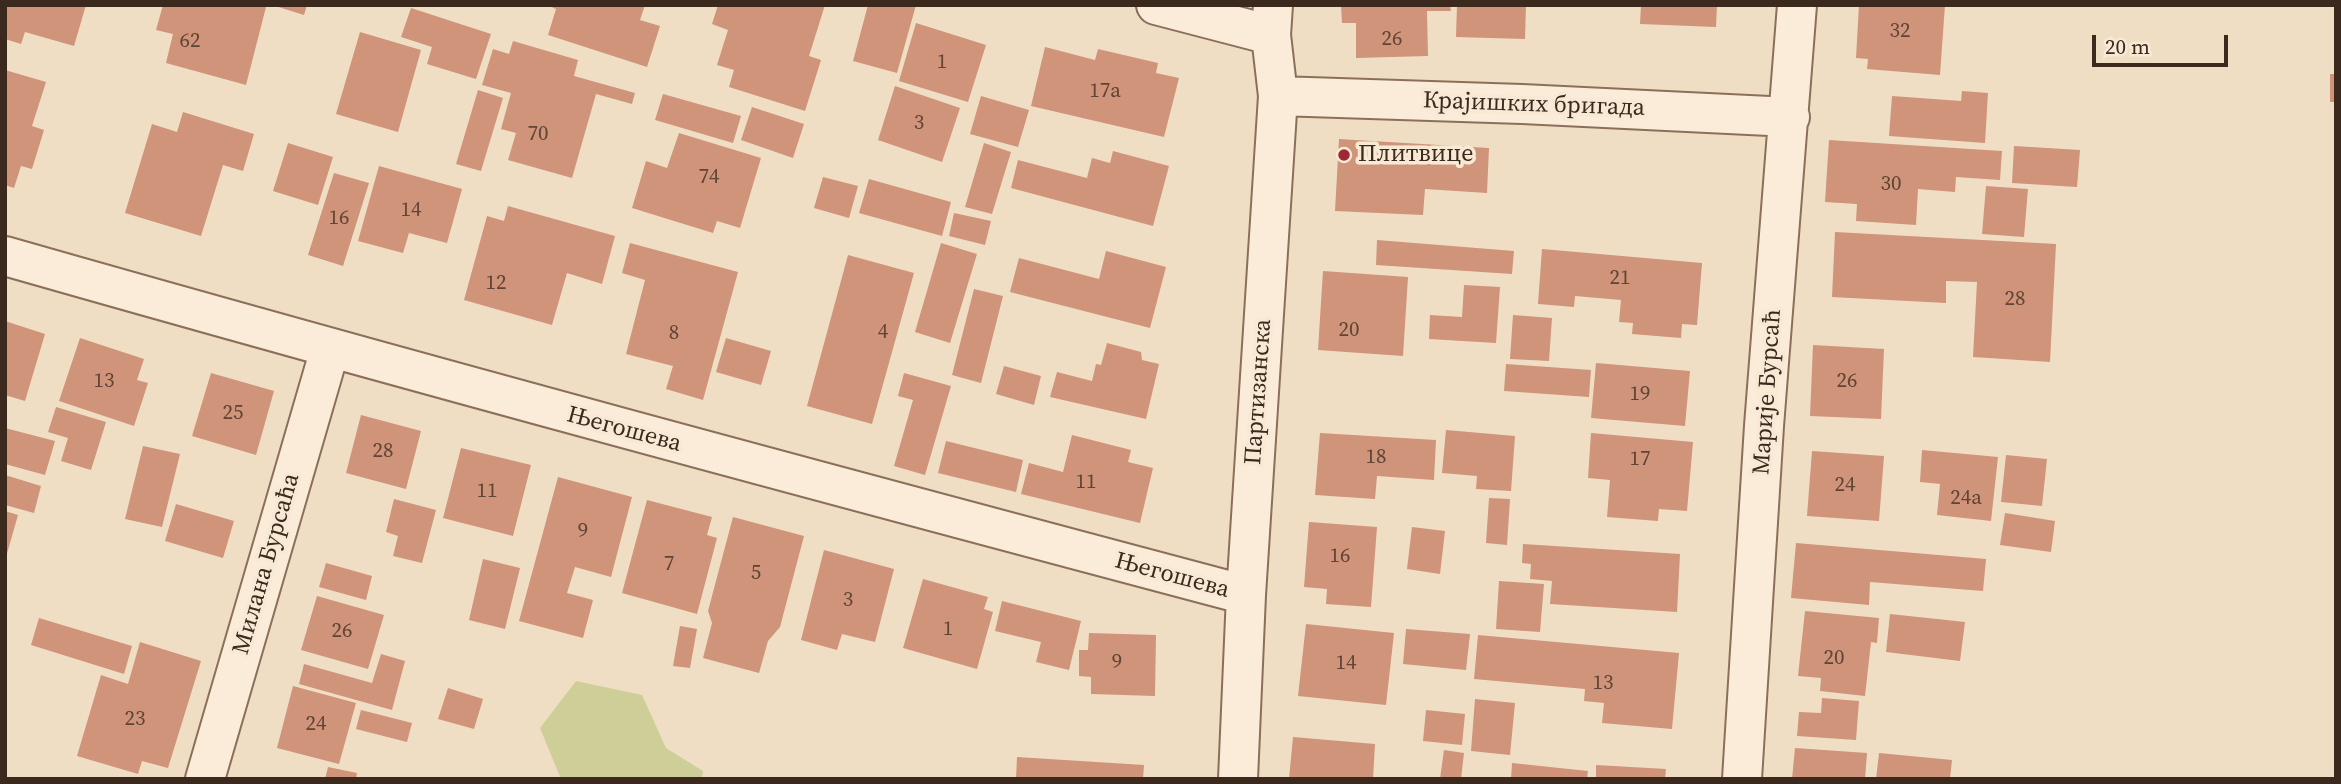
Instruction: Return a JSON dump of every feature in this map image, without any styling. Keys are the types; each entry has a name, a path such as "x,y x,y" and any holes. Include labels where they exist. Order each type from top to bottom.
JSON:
{"street":[{"path":"1156,5 1272,20"},
{"name":"Марије Бурсаћ","path":"1742,779 1764,426 1797,5"},
{"name":"Партизанска","path":"1238,779 1246,595 1278,96 1272,20"},
{"name":"Крајишких бригада","path":"1278,96 1790,117"},
{"name":"Његошева","path":"5,256 744,463 1246,595"},
{"name":"Милана Бурсаћа","path":"205,779 330,349"}],"green space":[{"path":"576,681 642,695 666,748 703,771 702,779 561,779 540,728"}],"building":[{"path":"5,5 86,5 74,46 25,32 21,44 5,39"},
{"path":"163,5 266,7 246,85 166,63 173,34 156,30"},
{"path":"272,5 307,5 304,15"},
{"path":"547,5 645,5 640,20 660,26 647,67 548,35 556,9"},
{"path":"718,5 825,5 809,56 821,60 805,111 729,87 734,70 717,65 728,30 712,24"},
{"path":"868,5 916,5 897,73 853,61"},
{"path":"1341,5 1450,5 1451,11 1427,11 1428,56 1356,58 1356,23 1342,23"},
{"path":"1457,5 1526,5 1525,39 1456,37"},
{"path":"1641,5 1717,5 1716,27 1640,24"},
{"path":"1859,5 1945,5 1940,75 1867,69 1868,59 1856,58"},
{"path":"411,8 491,34 476,79 427,64 432,47 401,37"},
{"path":"916,23 986,45 968,102 899,81"},
{"path":"360,32 421,50 398,132 336,114"},
{"path":"513,41 578,60 574,76 635,93 632,104 596,94 572,178 508,160 516,133 501,129 511,93 482,85 493,49 509,54"},
{"path":"1045,47 1095,60 1098,49 1158,63 1156,73 1179,78 1164,137 1031,106"},
{"path":"5,70 46,82 32,126 44,130 32,169 21,166 14,188 5,185"},
{"path":"2330,74 2336,74 2336,102 2330,102"},
{"path":"895,86 960,108 942,162 878,140"},
{"path":"478,90 503,98 481,171 456,164"},
{"path":"1962,91 1988,93 1985,143 1889,136 1892,96 1961,101"},
{"path":"663,94 741,116 733,143 655,120"},
{"path":"981,96 1029,110 1018,147 970,134"},
{"path":"752,107 804,124 793,158 741,140"},
{"path":"183,112 254,134 243,171 223,165 201,236 125,213 152,124 177,132"},
{"path":"679,133 761,158 740,228 717,221 713,233 632,208 646,161 667,168"},
{"path":"1339,139 1489,148 1487,193 1425,189 1423,215 1335,211"},
{"path":"1829,140 2002,151 2000,180 1956,177 1955,192 1918,189 1916,225 1856,221 1857,204 1825,202"},
{"path":"288,143 333,157 318,205 273,191"},
{"path":"984,143 1011,152 992,214 965,207"},
{"path":"2014,146 2080,150 2077,187 2012,183"},
{"path":"1113,151 1169,166 1153,226 1011,188 1018,160 1087,178 1092,158 1110,163"},
{"path":"379,166 462,189 447,243 409,233 403,253 358,241"},
{"path":"334,173 369,183 343,266 308,255"},
{"path":"823,177 858,186 849,218 814,208"},
{"path":"869,179 951,202 942,236 859,213"},
{"path":"1986,186 2028,189 2024,237 1982,234"},
{"path":"508,206 615,236 602,284 567,273 552,325 464,300 487,216 504,221"},
{"path":"954,213 991,221 985,245 949,236"},
{"path":"1835,232 2056,244 2050,362 1973,357 1977,282 1946,281 1946,303 1832,297"},
{"path":"1377,240 1514,251 1512,274 1376,265"},
{"path":"630,243 738,272 703,400 666,389 673,366 626,354 645,280 622,273"},
{"path":"941,243 977,254 950,343 915,332"},
{"path":"1542,249 1702,263 1697,325 1682,324 1681,338 1632,334 1633,323 1619,322 1621,300 1575,296 1574,307 1538,304"},
{"path":"1106,251 1166,267 1150,328 1010,292 1019,258 1099,279"},
{"path":"848,255 914,273 872,424 807,406"},
{"path":"1323,271 1408,277 1403,356 1318,350"},
{"path":"1464,285 1500,287 1496,343 1429,339 1430,315 1462,317"},
{"path":"974,289 1003,296 981,383 952,375"},
{"path":"1513,315 1552,318 1549,361 1510,359"},
{"path":"5,321 45,334 25,401 5,395"},
{"path":"80,338 144,359 137,380 148,383 134,426 59,401"},
{"path":"726,338 771,351 761,385 716,372"},
{"path":"1107,343 1141,352 1142,360 1159,364 1146,419 1050,397 1057,372 1092,381 1096,364 1101,365"},
{"path":"1813,345 1884,349 1881,419 1810,416"},
{"path":"1596,363 1690,371 1685,426 1591,418"},
{"path":"1506,364 1591,370 1589,397 1504,391"},
{"path":"1004,366 1041,376 1034,405 996,394"},
{"path":"211,373 274,391 256,455 192,436"},
{"path":"904,373 951,386 925,475 894,466 913,400 898,396"},
{"path":"56,407 106,422 91,470 61,461 68,438 48,432"},
{"path":"361,415 421,431 406,489 346,473"},
{"path":"5,428 55,441 45,475 5,464"},
{"path":"1446,430 1515,436 1511,491 1476,489 1477,476 1442,473"},
{"path":"1320,433 1436,440 1434,480 1377,476 1375,499 1315,495"},
{"path":"1591,433 1693,442 1687,511 1659,509 1658,521 1607,517 1610,480 1588,478"},
{"path":"1072,435 1131,450 1128,462 1153,468 1140,523 1021,494 1029,463 1063,472"},
{"path":"946,441 1023,460 1016,492 938,473"},
{"path":"143,446 180,454 162,527 125,519"},
{"path":"461,448 531,465 513,536 443,518"},
{"path":"1922,450 1998,457 1991,521 1937,515 1940,484 1920,482"},
{"path":"1812,451 1884,456 1879,521 1807,516"},
{"path":"2006,455 2047,459 2042,506 2001,502"},
{"path":"5,475 41,486 34,513 5,505"},
{"path":"558,477 632,497 611,577 575,567 567,593 593,600 583,638 519,621"},
{"path":"1489,498 1510,499 1507,545 1486,543"},
{"path":"394,499 436,510 422,563 393,556 398,536 386,532"},
{"path":"647,500 712,517 707,535 717,538 697,614 622,593"},
{"path":"176,504 234,521 223,558 165,541"},
{"path":"5,511 18,515 6,557 5,557"},
{"path":"2005,513 2055,521 2051,552 2000,545"},
{"path":"733,517 804,536 780,627 768,641 759,673 703,658 712,623 708,611"},
{"path":"1309,522 1377,527 1371,607 1326,604 1327,589 1304,587"},
{"path":"1412,527 1445,531 1440,574 1407,569"},
{"path":"1796,543 1986,559 1983,591 1870,582 1869,605 1791,598"},
{"path":"1523,544 1680,554 1677,612 1550,604 1552,581 1530,579 1531,564 1522,563"},
{"path":"824,550 894,569 875,642 842,634 837,650 801,640"},
{"path":"483,559 520,568 505,629 469,620"},
{"path":"326,563 372,576 366,600 319,587"},
{"path":"923,579 988,597 984,609 993,612 977,669 903,648"},
{"path":"1499,581 1544,584 1540,632 1496,629"},
{"path":"317,596 384,615 368,669 301,650"},
{"path":"1002,601 1081,621 1069,670 1036,662 1041,642 995,631"},
{"path":"1805,611 1879,618 1877,643 1871,642 1865,696 1820,691 1821,678 1798,676"},
{"path":"1890,614 1965,622 1960,661 1886,652"},
{"path":"39,618 132,646 124,674 31,645"},
{"path":"1306,624 1394,633 1386,705 1298,696"},
{"path":"680,626 697,629 690,668 673,666"},
{"path":"1406,629 1470,634 1466,670 1403,664"},
{"path":"1089,633 1156,635 1155,696 1091,694 1091,677 1079,676 1079,650 1088,650"},
{"path":"1478,635 1679,653 1672,729 1602,723 1604,703 1584,701 1585,689 1474,679"},
{"path":"140,642 201,661 168,768 142,761 138,774 77,756 101,675 128,684"},
{"path":"381,654 405,661 392,710 299,684 304,664 372,683"},
{"path":"293,686 356,703 339,764 277,748"},
{"path":"448,688 483,699 474,729 438,719"},
{"path":"1822,698 1859,701 1856,740 1797,736 1799,712 1821,713"},
{"path":"1475,699 1515,703 1510,755 1471,751"},
{"path":"361,710 412,723 407,742 356,729"},
{"path":"1426,710 1465,714 1462,745 1423,741"},
{"path":"1293,737 1375,744 1373,779 1289,779"},
{"path":"1795,748 1867,753 1865,779 1792,779"},
{"path":"1444,750 1464,753 1461,779 1440,779"},
{"path":"1879,753 1952,760 1950,779 1876,779"},
{"path":"1017,757 1144,765 1143,779 1016,779"},
{"path":"1512,763 1588,771 1587,779 1511,779"},
{"path":"1596,765 1666,769 1665,779 1596,779"},
{"path":"328,767 357,773 356,779 325,779"}],"place":[{"name":"Плитвице","path":"1344,155"}]}
